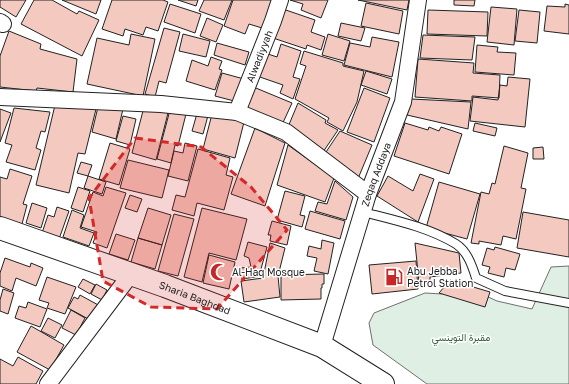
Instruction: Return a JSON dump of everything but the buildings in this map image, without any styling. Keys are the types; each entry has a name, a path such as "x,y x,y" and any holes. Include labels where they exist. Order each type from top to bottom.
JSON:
{"main road":[{"name":"Sharia Baghdad","path":"0,228 131,274 322,346 383,384"}],"street":[{"name":"Alwadiyyah","path":"237,112 280,0"},
{"name":"Zeqaq Addaya","path":"322,346 368,194 403,102 418,0"},
{"path":"0,97 161,104 237,112 286,132 368,194"},
{"path":"48,384 131,274"}],"lane":[{"path":"363,212 418,227 457,245 472,262 476,278 499,288 569,303"}],"highlighted area":[{"path":"135,138 201,147 251,187 287,230 217,309 151,307 103,281 89,198"}],"green space":[{"name":"مقبرة التوينسي","path":"569,266 569,384 427,384 373,345 369,323 374,313 425,293 442,294 453,281 497,301 532,309 551,267"}],"place":[{"name":"Al-Haq Mosque","path":"219,272"},
{"name":"Abu Jebba Petrol Station","path":"394,277"}]}
